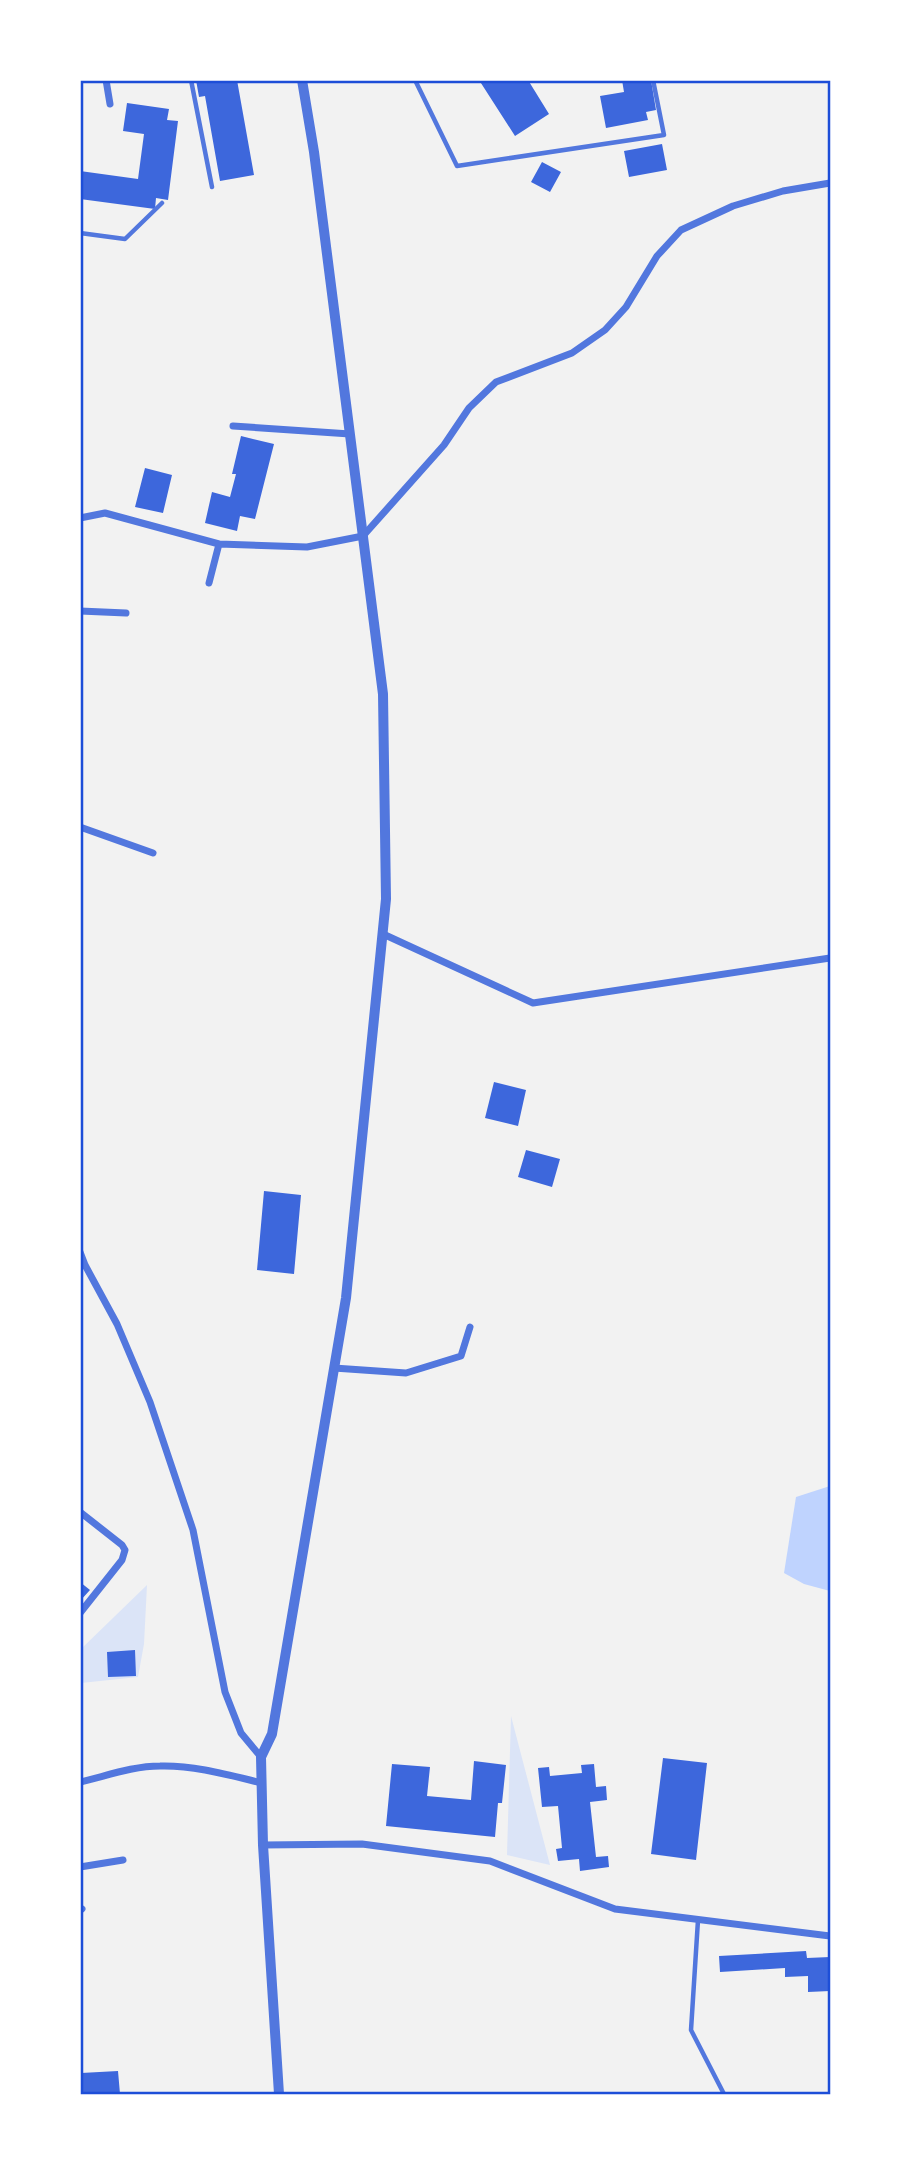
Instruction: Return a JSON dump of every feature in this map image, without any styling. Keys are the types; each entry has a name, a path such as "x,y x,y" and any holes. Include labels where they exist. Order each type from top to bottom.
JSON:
{"street":[{"path":"106,80 110,104"},
{"path":"279,2095 263,1845 261,1757 272,1734 346,1298 386,899 383,694 314,152 302,80"},
{"path":"80,519 105,513 219,544 307,547 363,536 444,444 468,408 496,382 572,353 605,330 626,307 657,256 681,230 733,206 783,191 831,183"},
{"path":"233,426 350,434"},
{"path":"209,583 219,544"},
{"path":"80,611 126,613"},
{"path":"80,827 153,853"},
{"path":"383,933 533,1003 831,958"},
{"path":"80,1252 117,1324 150,1402 193,1530 225,1692 241,1733 261,1757"},
{"path":"334,1368 406,1373 461,1356 470,1327"},
{"path":"80,1512 125,1550 122,1560 80,1613"},
{"path":"80,1782 133,1769 159,1766 188,1767 262,1783"},
{"path":"263,1845 362,1844 490,1861 615,1909 831,1936"},
{"path":"80,1867 123,1860"}],"lane":[{"path":"191,80 212,187"},
{"path":"415,80 457,166 664,135 653,80"},
{"path":"80,233 125,239 162,203"},
{"path":"698,1920 691,2030 724,2094"}],"shaded area":[{"path":"147,1585 144,1644 138,1677 81,1683 81,1649"},
{"path":"511,1716 550,1865 507,1855"}],"water":[{"path":"830,1486 830,1591 804,1584 784,1573 796,1497"}],"building":[{"path":"196,80 237,80 254,175 220,181 205,96 199,97"},
{"path":"479,80 528,80 549,114 515,136"},
{"path":"622,80 651,80 656,110 646,112 648,120 606,128 600,96 624,92"},
{"path":"127,103 169,109 167,120 178,121 168,200 156,198 155,209 80,199 80,171 138,179 144,134 123,131"},
{"path":"662,144 667,170 629,177 624,151"},
{"path":"542,162 561,172 550,192 531,182"},
{"path":"241,436 274,444 255,519 240,516 237,531 205,523 212,492 230,497 236,474 232,474"},
{"path":"145,468 172,475 163,513 135,507"},
{"path":"494,1082 526,1090 518,1126 485,1118"},
{"path":"526,1150 560,1159 552,1187 518,1177"},
{"path":"264,1191 301,1195 294,1274 257,1270"},
{"path":"80,1582 90,1590 80,1601"},
{"path":"135,1650 136,1676 108,1677 107,1652"},
{"path":"663,1758 707,1763 696,1860 651,1854"},
{"path":"474,1761 506,1765 502,1803 498,1803 495,1837 386,1826 392,1764 430,1767 427,1796 471,1800"},
{"path":"594,1764 596,1787 606,1786 607,1800 590,1802 596,1857 608,1856 609,1867 580,1871 579,1859 558,1861 556,1849 562,1848 558,1806 542,1807 538,1768 549,1767 550,1776 582,1773 581,1765"},
{"path":"806,1951 807,1958 830,1957 830,1991 808,1992 808,1976 785,1977 785,1968 720,1972 719,1956"},
{"path":"118,2071 120,2094 82,2094 81,2073"}]}
